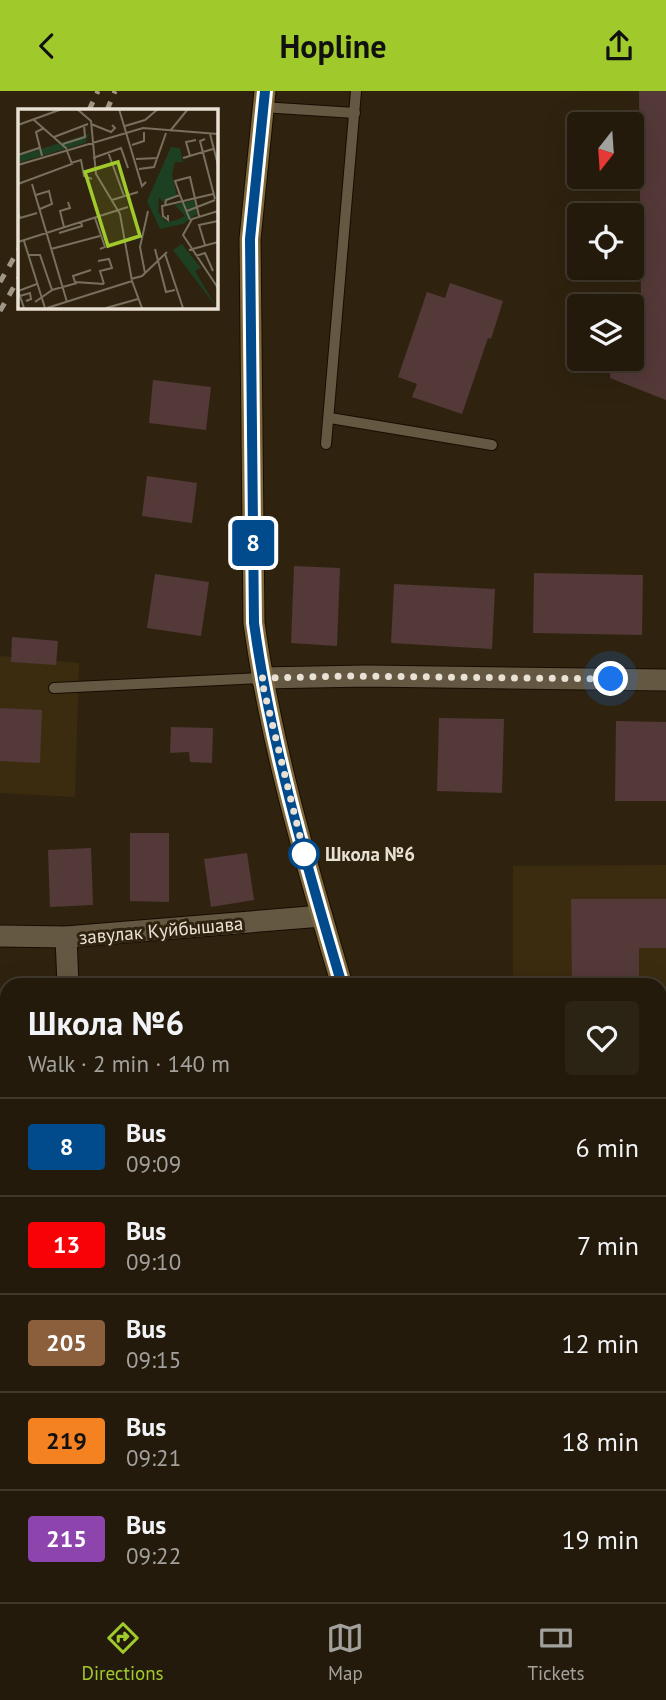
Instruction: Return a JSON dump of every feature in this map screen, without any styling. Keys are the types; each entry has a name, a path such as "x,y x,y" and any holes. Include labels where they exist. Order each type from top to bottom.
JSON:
{"main road":[{"path":"263,99 250,239 254,623 261,678 285,782 340,978"}],"street":[{"path":"261,678 356,676 666,680"},
{"name":"завулак Куйбышава","path":"0,936 66,937 321,916"},
{"path":"66,937 68,978"}],"lane":[{"path":"326,444 356,91"},
{"path":"263,99 355,113"},
{"path":"330,418 492,445"},
{"path":"54,688 261,678"}],"shaded area":[{"path":"0,656 79,663 75,797 0,793"},
{"path":"666,865 666,978 513,978 513,866"}],"building":[{"path":"639,91 666,91 666,400 610,378 610,371 644,371 644,294 641,294 641,280 644,280 644,203 640,203 640,189 644,189 644,112 639,112"},
{"path":"450,283 503,301 462,414 412,397 417,384 398,377 427,292 445,298"},
{"path":"153,380 211,387 206,430 149,423"},
{"path":"147,476 197,483 192,523 142,516"},
{"path":"294,566 340,568 337,646 291,643"},
{"path":"534,573 643,575 642,635 533,633"},
{"path":"155,574 209,582 201,636 147,628"},
{"path":"394,584 495,589 492,649 391,643"},
{"path":"12,637 58,641 56,665 11,662"},
{"path":"0,708 42,710 40,763 0,761"},
{"path":"439,718 504,719 502,793 437,791"},
{"path":"616,721 666,722 666,801 615,801"},
{"path":"171,727 213,728 212,763 190,762 189,752 170,753"},
{"path":"130,833 169,833 169,902 130,901"},
{"path":"91,848 93,905 50,907 48,850"},
{"path":"247,853 254,900 211,907 204,859"},
{"path":"571,899 666,899 666,948 639,948 639,978 572,978"}],"railway":[{"path":"89,109 98,91"},
{"path":"107,109 115,91"},
{"path":"0,282 18,251"},
{"path":"0,311 18,280"}],"bus line":[{"name":"8","path":"265,91 250,239 254,623 261,678 285,782 340,978"}],"place":[{"name":"Школа №6","path":"304,854"}],"route":[{"path":"304,854 305,857 261,678 351,676 611,679"}]}
